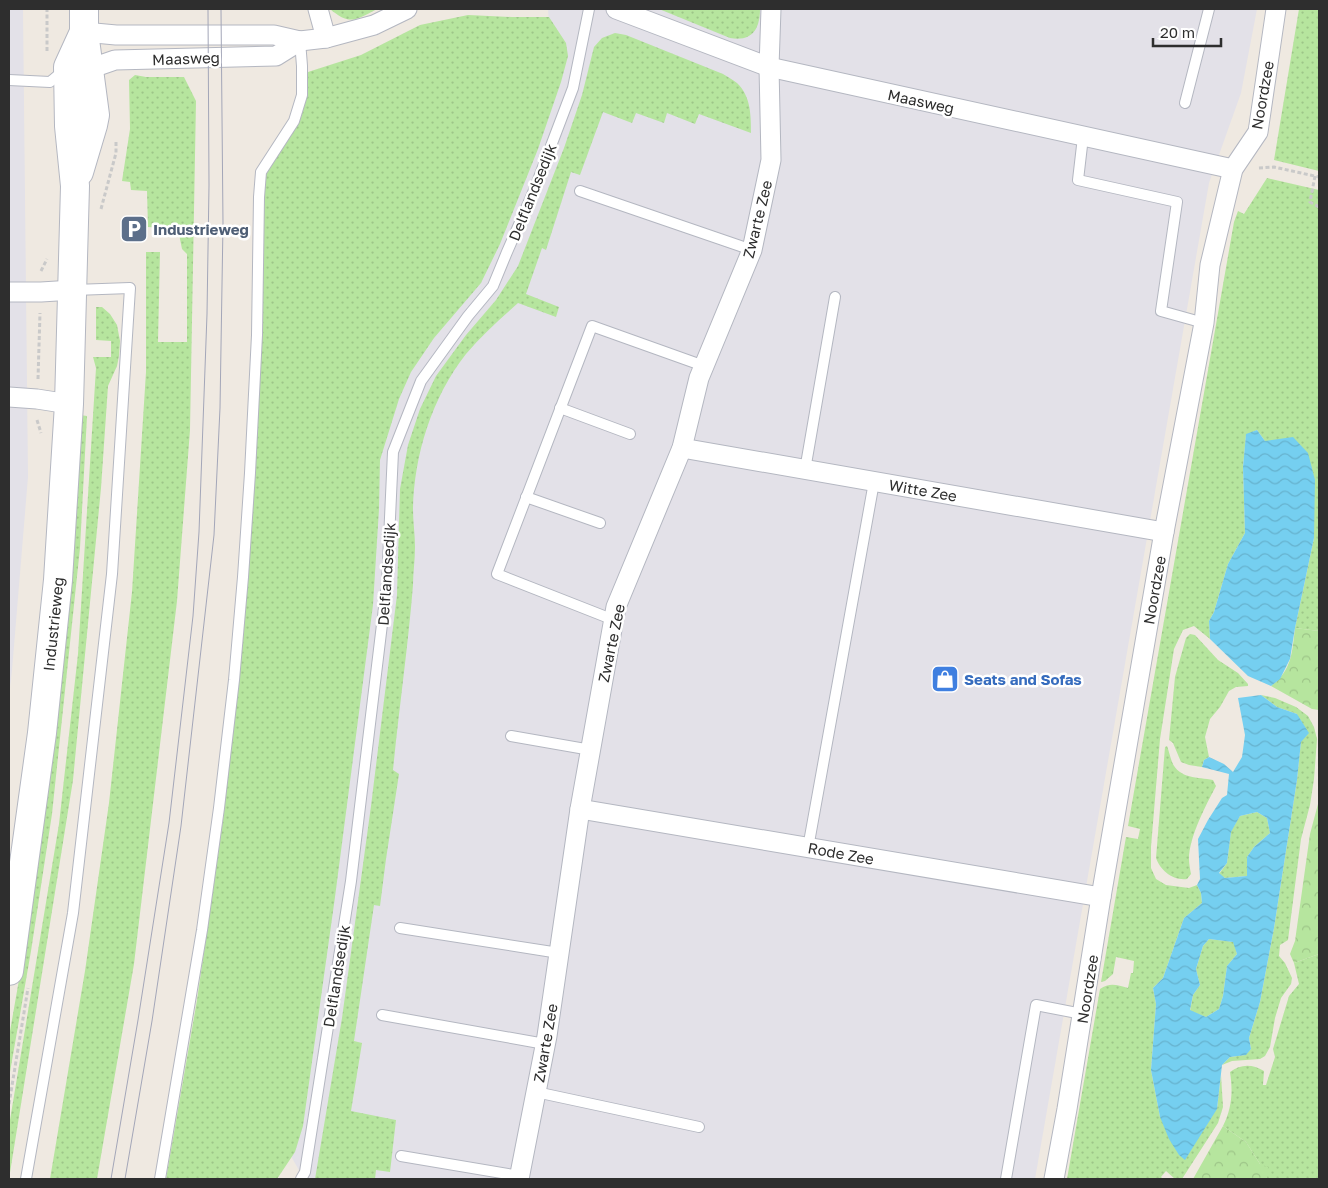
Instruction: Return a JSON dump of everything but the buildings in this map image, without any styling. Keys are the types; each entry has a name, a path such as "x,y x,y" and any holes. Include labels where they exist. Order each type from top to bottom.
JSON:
{"main road":[{"name":"Industrieweg","path":"9,971 42,733 58,580 69,404 75,186 95,114 79,68 84,20"}],"street":[{"path":"318,9 326,38"},
{"name":"Maasweg","path":"84,20 116,35 274,35 300,41 326,38 374,25 407,9"},
{"name":"Maasweg","path":"616,9 769,67 1233,169"},
{"name":"Zwarte Zee","path":"520,1178 545,1044 580,809 616,606 682,448 699,378 752,250 771,160 769,67 771,9"},
{"name":"Noordzee","path":"1054,1179 1164,532 1204,323 1210,264 1233,169 1258,132 1276,9"},
{"name":"Maasweg","path":"79,68 115,60 276,56 300,41"},
{"path":"9,292 72,290"},
{"path":"9,397 37,398 69,404"},
{"name":"Witte Zee","path":"682,448 1164,532"},
{"name":"Rode Zee","path":"580,809 1101,897"}],"lane":[{"name":"Delflandsedijk","path":"301,1179 305,1172 352,871 387,583 393,452 422,381 468,316 493,286 508,252 535,188 573,88 588,9"},
{"path":"1185,103 1209,9"},
{"path":"160,1179 202,930 234,680 250,473 257,335 261,172 294,121 302,95 300,41"},
{"path":"9,80 50,82 79,68"},
{"path":"1083,137 1078,180 1177,202 1160,311 1204,323"},
{"path":"580,191 752,250"},
{"path":"26,1179 73,913 112,574 130,288 72,290"},
{"path":"805,470 835,297"},
{"path":"614,620 497,574 592,326 704,366"},
{"path":"560,408 630,434"},
{"path":"808,848 874,482"},
{"path":"526,497 600,522"},
{"path":"512,736 590,750"},
{"path":"400,928 559,953"},
{"path":"1006,1179 1036,1005 1082,1014"},
{"path":"382,1015 545,1044"},
{"path":"536,1092 699,1127"},
{"path":"401,1156 520,1178"}],"path":[{"path":"1233,169 1274,167 1317,176 1310,202 1319,207"}],"shaded area":[{"path":"9,9 23,9 28,477 9,696"},
{"path":"548,9 1257,9 1241,93 1209,183 1035,1179 304,1179 280,1137 358,476 552,62"}],"green space":[{"path":"330,9 377,9 353,20 343,18"},
{"path":"659,9 760,9 760,16 753,33 738,39 730,38"},
{"path":"1299,9 1319,9 1319,171 1274,160"},
{"path":"468,15 549,17 566,43 568,56 538,149 500,244 481,283 434,338 411,372 399,399 380,460 373,605 303,1126 295,1152 277,1179 166,1179 197,1000 223,820 241,654 256,451 263,189 267,170 301,117 306,98 308,72 361,55 420,25"},
{"path":"615,33 626,35 723,74 737,83 748,100 751,133 699,114 695,124 667,113 664,123 636,113 632,123 603,112 580,175 571,172 546,250 542,248 526,294 559,307 556,317 518,303 466,354 444,389 427,427 421,448 414,489 415,547 413,585 393,770 399,774 380,906 374,905 354,1041 362,1043 351,1111 396,1120 390,1172 376,1170 375,1179 315,1179 342,1018 371,806 397,595 400,489 408,445 420,409 436,376 466,335 496,300 518,266 564,148 582,95 594,47 602,38"},
{"path":"135,75 146,77 184,77 196,101 190,430 177,601 134,964 97,1179 50,1179 85,971 109,803 132,592 146,372 146,252 160,252 158,342 187,342 187,254 182,249 178,229 148,227 147,191 131,190 130,182 122,181 130,129 129,80"},
{"path":"1267,178 1319,190 1319,631 1295,628 1314,538 1265,441 1257,430 1246,435 1243,467 1245,533 1228,564 1214,612 1209,621 1210,639 1194,626 1183,630 1174,649 1160,739 1151,847 1151,868 1156,879 1166,885 1189,888 1197,885 1201,893 1202,903 1184,918 1163,978 1153,988 1156,1004 1151,1070 1160,1117 1217,1109 1221,1075 1223,1107 1218,1123 1182,1179 1175,1179 1166,1171 1161,1177 1163,1179 1067,1179 1100,989 1110,985 1128,988 1131,973 1133,973 1134,961 1116,957 1113,974 1101,982 1126,837 1138,839 1140,829 1128,826 1234,222 1238,211 1244,214"},
{"path":"96,307 102,307 110,314 117,325 120,341 119,356 117,366 108,386 101,488 73,780 9,1179 9,1126 59,824 78,654 96,368 93,357 111,357 111,341 96,340"},
{"path":"80,415 87,416 80,548 52,814 9,1078 9,1037 44,820 59,684"},
{"path":"1295,628 1319,631 1319,710 1312,709 1271,686 1283,674 1290,660"},
{"path":"1190,634 1195,635 1218,660 1238,673 1248,684 1248,686 1236,687 1229,691 1220,707 1210,719 1205,737 1209,757 1204,760 1202,767 1181,762 1173,743 1169,740 1175,677 1186,638"},
{"path":"1261,695 1275,698 1296,707 1308,716 1314,727 1317,739 1314,779 1310,805 1301,839 1288,940 1280,945 1279,956 1285,963 1292,978 1291,984 1281,998 1270,1047 1265,1056 1260,1059 1232,1061 1222,1065 1230,1057 1245,1055 1251,1049 1249,1038 1260,1002 1274,928 1297,780 1301,741 1297,714 1277,707"},
{"path":"1167,746 1172,762 1179,772 1213,780 1216,786 1199,821 1192,841 1189,859 1191,874 1187,879 1177,878 1168,874 1156,858 1165,747"},
{"path":"1319,796 1319,954 1294,963 1290,954 1295,941 1310,834"},
{"path":"1257,812 1267,818 1270,833 1254,847 1247,857 1247,876 1225,878 1219,874 1227,863 1231,831 1240,816"},
{"path":"1209,939 1234,942 1237,954 1227,966 1223,996 1219,1009 1206,1017 1190,1011 1193,995 1200,985 1196,969 1203,946"},
{"path":"1319,954 1319,1179 1267,1179 1246,1142 1223,1126 1231,1100 1230,1072 1242,1066 1255,1067 1264,1071 1263,1085 1266,1085 1275,1057 1273,1049 1289,996 1299,984 1294,963"},
{"path":"1223,1126 1246,1142 1260,1164 1268,1167 1267,1179 1193,1179"}],"water":[{"path":"1257,430 1265,441 1293,437 1308,453 1315,480 1314,538 1290,659 1280,679 1271,686 1248,676 1210,639 1209,621 1214,612 1228,564 1245,533 1243,467 1246,434"},
{"path":"1261,695 1277,707 1297,714 1309,733 1301,742 1297,780 1274,928 1260,1002 1249,1038 1251,1049 1246,1055 1230,1057 1222,1065 1217,1109 1185,1160 1179,1155 1169,1139 1160,1117 1151,1070 1156,1004 1153,988 1163,978 1184,918 1202,903 1201,893 1197,885 1200,879 1198,839 1222,798 1227,795 1229,774 1202,767 1204,760 1209,757 1224,764 1233,772 1242,757 1245,735 1238,698","holes":["1257,812 1267,818 1270,833 1254,847 1247,857 1247,876 1225,878 1219,873 1227,863 1231,832 1240,816","1209,939 1233,942 1237,954 1227,966 1223,996 1219,1009 1206,1017 1190,1010 1193,995 1200,985 1196,969 1203,946"]}],"tram line":[{"path":"111,1179 169,823 193,616 199,532 207,314 209,185 208,9"},
{"path":"125,1179 152,1021 181,826 214,535 220,408 223,224 221,9"}],"place":[{"name":"Industrieweg","path":"134,229"},
{"name":"Seats and Sofas","path":"945,679"}]}
